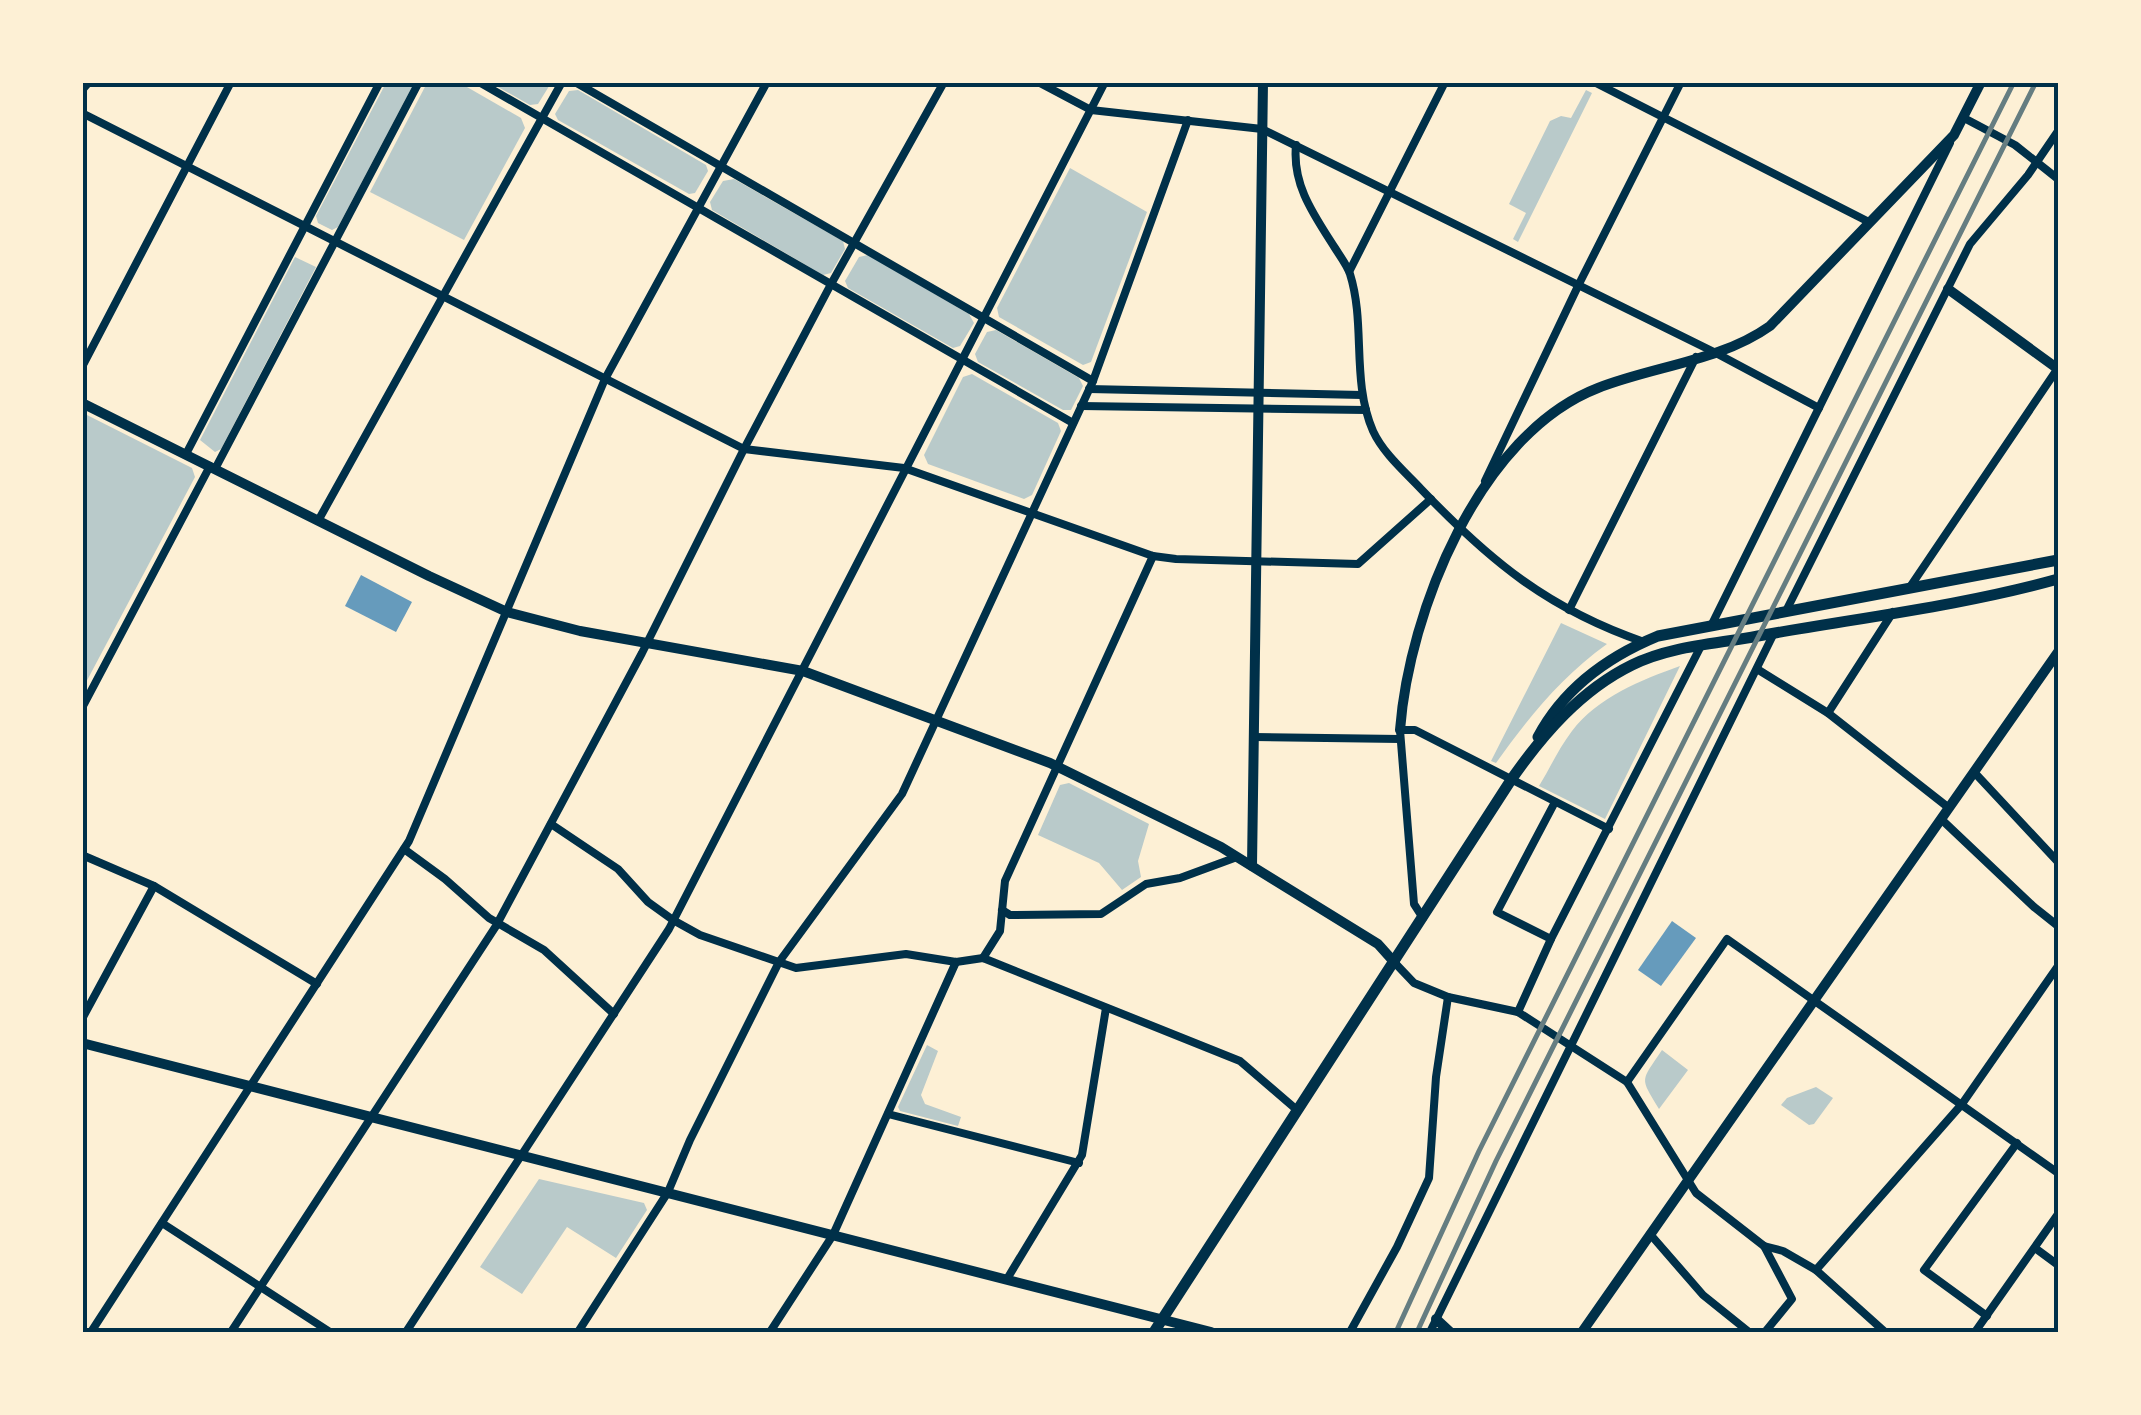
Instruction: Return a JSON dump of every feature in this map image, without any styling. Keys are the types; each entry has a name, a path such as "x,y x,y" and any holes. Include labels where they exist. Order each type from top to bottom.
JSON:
{"main road":[{"path":"1154,1332 1563,699 1606,662 1644,642 1712,624 1908,591 2058,560"},
{"path":"1529,754 1581,698 1602,682 1654,656 2058,579"}],"street":[{"path":"82,90 89,82"},
{"path":"82,367 231,82"},
{"path":"186,454 380,82"},
{"path":"82,708 419,82"},
{"path":"479,82 1072,423"},
{"path":"318,521 562,82"},
{"path":"575,82 983,317 1091,385 1258,395 1362,395"},
{"path":"91,1332 404,849 605,379 767,82"},
{"path":"231,1332 497,923 647,643 830,286 944,82"},
{"path":"1038,82 1091,110 1262,128 1820,408"},
{"path":"406,1332 673,920 1105,82"},
{"path":"1252,866 1262,82"},
{"path":"1349,270 1445,82"},
{"path":"1594,82 1869,222"},
{"path":"1423,918 1414,904 1400,734 1413,642 1460,530 1681,82"},
{"path":"1712,624 1981,82"},
{"path":"82,113 744,449 904,468 1153,556 1358,564 1431,500"},
{"path":"1964,118 2015,145 2058,179"},
{"path":"578,1332 668,1192 779,962 902,794 1091,385 1188,120"},
{"path":"1786,611 1970,244 2058,132"},
{"path":"1481,490 1524,440 1560,407 1600,387 1748,340 1770,326 1954,135"},
{"path":"1296,144 1294,165 1306,201 1349,270 1362,395 1374,434 1394,461 1460,530 1528,586 1569,610 1644,642"},
{"path":"1908,591 2058,368 1948,289"},
{"path":"1569,610 1696,357"},
{"path":"82,403 507,612 580,631 803,671 1058,768 1237,857 1378,944 1414,983 1448,996 1518,1012 1627,1082 1696,1193 1764,1246 1784,1251 1816,1270 1885,1332"},
{"path":"1081,406 1366,410"},
{"path":"983,958 1000,931 1006,912 1005,881 1153,556"},
{"path":"1828,713 1893,612"},
{"path":"1430,1332 1774,633"},
{"path":"1518,1012 1551,939 1701,646"},
{"path":"1588,1329 1650,1234 2058,652"},
{"path":"1757,668 1828,713 1949,808"},
{"path":"1254,737 1400,734 1415,730 1609,829"},
{"path":"1974,772 2058,862"},
{"path":"1551,939 1498,912 1555,802"},
{"path":"1941,819 2058,926"},
{"path":"551,824 618,869 648,902 700,935 796,968 906,954 956,962 983,958 1240,1061 1297,1110"},
{"path":"404,849 497,923 544,950 614,1014"},
{"path":"82,856 154,886 317,984"},
{"path":"1006,912 1101,914 1146,884 1180,878 1237,857"},
{"path":"82,1019 154,886"},
{"path":"1627,1082 1726,939 2058,1173"},
{"path":"770,1332 834,1235 956,962"},
{"path":"1816,1270 1962,1104 2058,966"},
{"path":"1350,1332 1429,1178 1434,1094 1448,996"},
{"path":"1006,1279 1082,1156 1106,1008"},
{"path":"82,1043 1211,1332"},
{"path":"888,1114 1078,1163"},
{"path":"1987,1316 1924,1270 2017,1143"},
{"path":"1975,1332 2058,1214"},
{"path":"162,1223 330,1332"},
{"path":"1650,1234 1703,1294 1749,1332"},
{"path":"1764,1246 1792,1299 1765,1332"},
{"path":"2035,1248 2058,1264"},
{"path":"1436,1319 1450,1332"}],"shaded area":[{"path":"386,83 414,83 338,227 332,230 318,223 316,216"},
{"path":"427,83 460,83 521,118 525,128 464,240 370,192"},
{"path":"491,83 551,83 538,104 530,105"},
{"path":"578,90 706,165 708,171 695,193 689,194 558,120 555,114 569,91"},
{"path":"1586,90 1592,93 1518,242 1513,239 1526,213 1509,204 1550,121 1561,116 1571,118"},
{"path":"1070,168 1147,212 1091,362 1083,365 999,317 997,308"},
{"path":"734,179 843,241 845,249 831,273 823,275 712,210 710,202 723,181"},
{"path":"868,255 969,314 974,323 960,346 953,348 848,288 845,281 859,257"},
{"path":"295,257 316,267 221,449 215,452 200,440"},
{"path":"996,330 1079,378 1083,386 1071,410 1063,410 978,362 975,354 987,332"},
{"path":"972,374 1058,423 1061,431 1032,495 1024,499 928,464 924,455 963,377"},
{"path":"83,413 192,468 195,477 83,688"},
{"path":"1561,623 1607,644 1547,699 1496,763 1491,761"},
{"path":"1680,666 1605,819 1539,786 1567,738 1594,708 1636,684"},
{"path":"1069,783 1149,824 1138,861 1141,877 1122,890 1099,863 1038,835 1060,785"},
{"path":"927,1045 938,1051 921,1095 925,1104 961,1117 958,1126 900,1111 898,1107"},
{"path":"1662,1050 1688,1070 1659,1109 1645,1079"},
{"path":"1816,1087 1833,1098 1814,1124 1809,1125 1781,1105 1787,1098"},
{"path":"539,1179 644,1203 647,1210 616,1258 567,1227 522,1294 480,1267"}],"water":[{"path":"361,575 412,602 396,632 345,606"},
{"path":"1672,921 1696,938 1661,986 1638,970"}],"railway":[{"path":"1396,1332 1479,1151 2014,82"},
{"path":"1417,1332 1496,1161 2036,82"}]}
